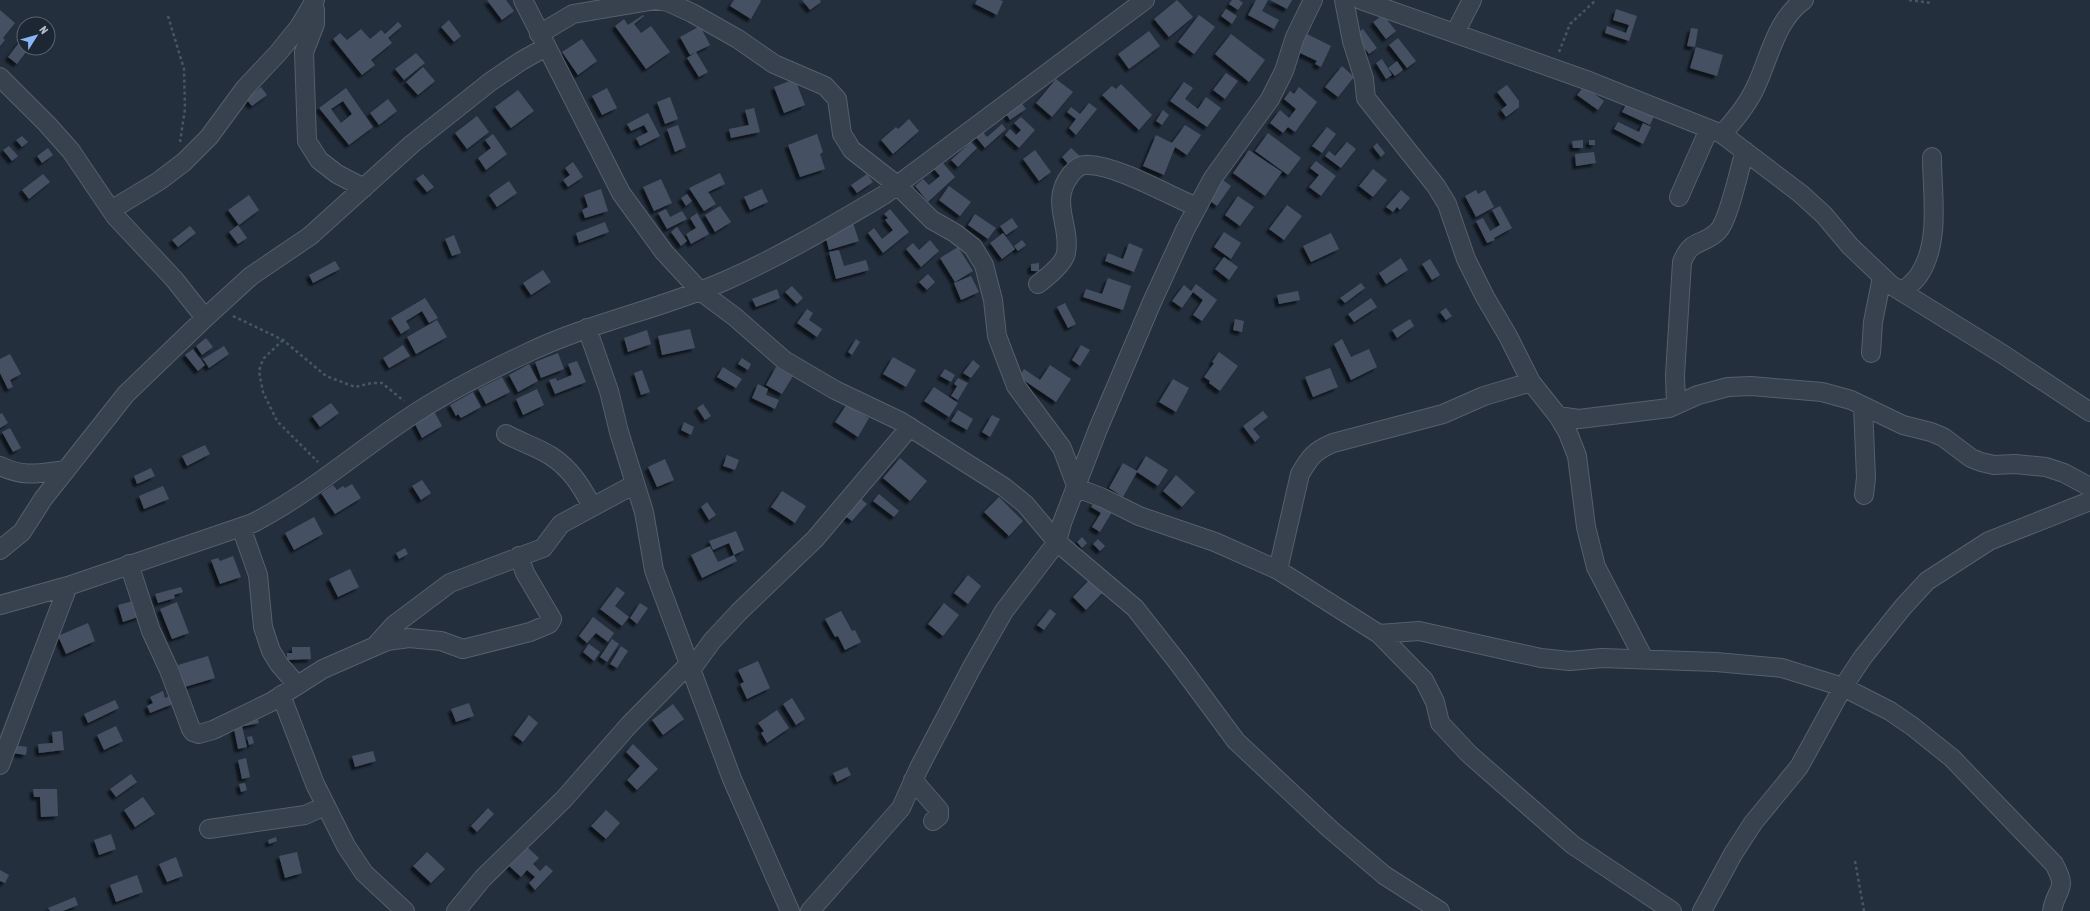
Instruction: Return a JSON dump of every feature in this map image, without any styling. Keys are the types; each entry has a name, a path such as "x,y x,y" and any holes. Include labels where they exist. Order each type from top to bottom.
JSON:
{"street":[{"path":"523,0 621,193 664,252 700,290 735,317 784,360 835,390 910,427 1004,487 1025,504 1057,542 1135,608 1236,741 1330,829 1384,875 1440,911"},
{"path":"0,550 22,532 44,499 126,394 251,276 310,236 412,144 490,82 521,61 573,14 656,0 668,2 692,13 738,39 774,64 825,86 837,99 842,134 852,150 897,185 932,220 955,233 973,247 984,265 993,300 997,336 1016,386 1062,448 1077,488 1103,498 1139,516 1215,542 1278,570 1379,634 1424,680 1435,702 1440,722 1470,754 1573,845 1672,911"},
{"path":"0,605 68,586 241,527 276,511 418,412 457,388 529,352 587,328 609,323 727,280 812,236 878,198 897,185 1145,0"},
{"path":"810,911 901,808 913,780 972,667 1004,611 1057,542 1098,429 1152,302 1197,207 1213,178 1270,99 1284,71 1295,37 1313,0"},
{"path":"1344,0 1352,40 1364,79 1366,98 1436,186 1447,204 1466,259 1531,382 1558,416 1568,433 1577,456 1586,527 1596,567 1644,659"},
{"path":"1361,0 1554,68 1716,131 1745,151 1801,194 1824,215 1850,246 1882,277 1902,292 2004,354 2090,412"},
{"path":"1455,33 1472,0"},
{"path":"1679,197 1716,131 1744,108 1757,86 1784,20 1804,0"},
{"path":"314,2 315,24 304,52 307,141 319,160 337,174 364,188"},
{"path":"111,210 159,181 184,162 210,137 244,88 278,53 298,27 314,2"},
{"path":"0,78 47,124 70,151 111,210 174,279 211,313"},
{"path":"1676,405 1675,375 1682,262 1686,250 1694,244 1708,239 1719,231 1745,151"},
{"path":"1902,292 1919,275 1928,258 1932,237 1932,157"},
{"path":"1038,284 1054,271 1066,255 1066,239 1061,190 1073,172 1081,166 1089,164 1117,172 1197,207"},
{"path":"1871,353 1873,322 1882,277"},
{"path":"587,328 609,391 644,512 654,570 732,779 790,911"},
{"path":"1278,570 1300,474 1307,461 1316,451 1333,443 1443,414 1484,396 1531,382"},
{"path":"1558,416 1586,418 1669,408 1698,395 1728,387 1751,386 1822,392 1851,400 1902,425 1931,432 1943,437 1971,458 1981,462 1994,465 2015,464 2046,467 2064,473 2090,488"},
{"path":"1863,406 1866,478 1864,495"},
{"path":"456,911 483,878 564,799 629,725 690,667 739,612 815,539 910,427"},
{"path":"506,434 550,455 563,465 582,486 592,506"},
{"path":"0,466 16,473 25,474 66,470"},
{"path":"374,647 394,625 431,598 440,589 450,583 543,548 561,524 592,506 636,484"},
{"path":"1702,911 1733,854 1753,823 1799,767 1843,687 1863,657 1902,607 1927,581 1989,541 2090,501"},
{"path":"241,527 258,575 263,627 270,651 297,685"},
{"path":"129,564 151,630 169,670 193,732 200,734 213,730 281,695 323,669 387,641 408,638 441,641 463,649 530,632 549,624 552,619 525,573 519,556"},
{"path":"0,765 68,586"},
{"path":"1379,634 1419,631 1540,658 1570,661 1602,658 1644,659 1716,662 1782,668 1843,687 1906,722 1952,758 2054,864 2060,875 2062,886 2052,911"},
{"path":"281,695 325,806 346,846 364,873 405,911"},
{"path":"913,780 939,810 939,816 933,821"},
{"path":"209,829 304,815 325,806"}],"path":[{"path":"1554,68 1565,34 1570,24 1596,0"},
{"path":"1909,0 1931,3"},
{"path":"168,16 184,69 185,109 180,134 184,162"},
{"path":"211,313 283,340 326,376 355,387 372,383 382,383 418,412"},
{"path":"283,340 263,359 259,371 262,392 277,421 330,474"},
{"path":"1855,861 1864,911"}],"building":[{"path":"487,0 506,0 514,11 502,20"},
{"path":"734,0 761,1 751,19 730,6"},
{"path":"802,0 820,0 821,2 810,10"},
{"path":"977,0 1003,1 997,15 975,4"},
{"path":"1177,0 1193,17 1169,37 1154,19"},
{"path":"1232,0 1239,0 1243,3 1238,10 1229,4"},
{"path":"1256,0 1268,0 1262,11 1279,20 1274,29 1248,15"},
{"path":"1270,0 1292,0 1287,9"},
{"path":"1226,9 1237,16 1232,24 1221,16"},
{"path":"1616,9 1637,16 1629,41 1605,33 1607,26 1626,33 1629,25 1613,20"},
{"path":"0,10 15,23 3,38 5,40 0,46"},
{"path":"643,15 644,16 634,24 641,33 651,26 670,52 646,69 615,26 624,19 628,25"},
{"path":"1199,15 1215,27 1194,54 1178,42"},
{"path":"1383,15 1396,31 1386,39 1373,22"},
{"path":"449,20 461,36 454,42 441,27"},
{"path":"398,22 402,26 388,38 392,43 371,60 375,65 362,75 333,39 340,33 347,40 361,29 370,39 381,30 385,34"},
{"path":"700,26 710,45 690,55 680,37"},
{"path":"1691,28 1698,29 1695,47 1687,46"},
{"path":"1363,29 1377,48 1369,54 1355,35"},
{"path":"1149,31 1160,46 1129,69 1118,54"},
{"path":"1231,34 1265,60 1249,82 1215,54"},
{"path":"1307,34 1331,46 1321,67 1315,64 1317,61 1298,52"},
{"path":"1398,38 1416,61 1407,68 1389,45"},
{"path":"582,39 597,61 578,75 562,52"},
{"path":"16,46 16,56 23,56 17,64 8,57"},
{"path":"1696,47 1723,55 1717,76 1690,68"},
{"path":"696,52 708,72 699,77 687,58"},
{"path":"416,53 425,63 404,80 395,69"},
{"path":"1382,59 1392,75 1386,79 1376,63"},
{"path":"1397,61 1403,70 1395,76 1388,68"},
{"path":"1342,66 1354,77 1338,97 1325,87"},
{"path":"423,67 435,81 418,95 406,82"},
{"path":"1226,73 1238,81 1225,99 1213,90"},
{"path":"795,79 805,105 784,113 774,87"},
{"path":"1056,79 1073,92 1052,117 1036,103"},
{"path":"1184,82 1193,88 1185,99 1198,109 1206,97 1221,108 1207,127 1170,101"},
{"path":"1121,84 1152,115 1139,130 1102,95 1112,86 1116,89"},
{"path":"1507,85 1519,101 1519,107 1506,117 1501,110 1507,105 1497,92"},
{"path":"1584,86 1604,101 1598,110 1577,95"},
{"path":"261,87 267,95 252,106 246,99"},
{"path":"1299,87 1317,102 1295,132 1288,127 1283,133 1270,123 1280,110 1289,118 1296,109 1284,99 1290,91 1294,94"},
{"path":"346,88 373,127 349,145 319,108","holes":["343,101 352,114 341,123 331,109"]},
{"path":"607,88 617,108 602,115 592,96"},
{"path":"518,90 534,111 511,128 495,107"},
{"path":"670,97 678,119 665,124 657,102"},
{"path":"388,99 397,111 379,125 370,113"},
{"path":"1020,101 1026,109 1010,120 1005,112"},
{"path":"1628,101 1655,114 1650,125 1622,112"},
{"path":"1089,103 1097,109 1076,135 1069,128 1076,119 1067,112 1071,107 1080,114"},
{"path":"754,108 760,132 731,138 729,129 749,125 745,110"},
{"path":"1163,110 1169,115 1162,125 1156,121"},
{"path":"648,113 660,136 640,146 636,138 648,132 644,125 631,131 627,124"},
{"path":"477,116 489,132 467,149 455,133"},
{"path":"1021,117 1035,130 1019,148 1005,135 1010,129 1016,135 1021,130 1014,123"},
{"path":"909,119 919,131 893,154 881,140 896,127 898,129"},
{"path":"1618,122 1639,132 1643,123 1651,127 1643,144 1614,129"},
{"path":"1002,124 1006,129 985,148 975,136 982,131 987,137"},
{"path":"678,125 686,147 675,152 667,129"},
{"path":"1185,125 1201,135 1187,155 1175,147 1164,175 1143,166 1156,135 1172,143"},
{"path":"1327,127 1336,134 1322,153 1312,146"},
{"path":"1268,133 1301,158 1288,175 1255,151"},
{"path":"493,134 507,154 486,170 478,158 491,148 485,140"},
{"path":"817,134 823,152 820,154 825,169 800,177 788,145"},
{"path":"22,136 28,142 22,147 16,140"},
{"path":"1583,140 1583,148 1573,148 1572,141"},
{"path":"1589,140 1595,140 1595,145 1589,145"},
{"path":"971,142 977,148 958,167 951,160"},
{"path":"1347,142 1356,149 1341,168 1325,156 1329,151 1335,156"},
{"path":"1377,143 1385,153 1381,157 1373,147"},
{"path":"9,146 18,156 12,161 3,150"},
{"path":"48,148 53,155 42,163 37,156"},
{"path":"1071,148 1081,157 1071,167 1062,157"},
{"path":"1035,150 1051,172 1039,181 1023,159"},
{"path":"1249,150 1282,172 1265,196 1233,173"},
{"path":"1594,152 1596,163 1576,166 1575,154"},
{"path":"1316,161 1336,176 1321,196 1309,187 1319,175 1310,168"},
{"path":"573,162 583,177 568,187 563,180 570,175 565,168"},
{"path":"942,162 955,177 928,202 915,186 923,179 929,185 940,176 934,169"},
{"path":"1373,169 1387,180 1373,197 1359,186"},
{"path":"720,173 725,184 708,192 716,204 704,211 689,188"},
{"path":"43,174 50,182 29,199 22,190"},
{"path":"423,174 434,187 427,192 416,179"},
{"path":"867,174 873,182 857,193 851,185"},
{"path":"1220,178 1231,186 1217,206 1206,198"},
{"path":"661,179 672,203 654,211 643,187"},
{"path":"509,181 517,193 497,207 489,195"},
{"path":"949,186 971,202 960,216 939,200"},
{"path":"601,189 608,211 585,218 582,210 588,207 584,195"},
{"path":"762,189 768,202 750,210 744,197"},
{"path":"1401,190 1410,198 1400,210 1397,207 1393,212 1386,207"},
{"path":"1476,190 1478,194 1485,190 1494,207 1476,217 1465,196"},
{"path":"687,194 692,201 686,206 681,198"},
{"path":"249,195 259,210 239,225 228,210"},
{"path":"1238,196 1254,207 1240,226 1225,215"},
{"path":"1287,205 1302,216 1284,240 1269,229"},
{"path":"720,206 731,222 715,232 705,215"},
{"path":"1500,206 1512,228 1494,238 1490,231 1500,225 1492,210"},
{"path":"666,209 670,217 682,211 687,219 667,229 658,213"},
{"path":"890,209 909,232 883,253 868,233 874,228 882,239 893,230 885,220 888,218 884,214"},
{"path":"697,213 709,234 691,244 686,234 696,228 690,218"},
{"path":"975,214 996,228 988,239 968,225"},
{"path":"1012,218 1018,227 1006,235 1000,226"},
{"path":"1483,218 1495,240 1487,243 1476,221"},
{"path":"605,222 609,232 579,243 576,233"},
{"path":"853,223 859,241 829,250 825,235"},
{"path":"238,225 247,238 238,244 229,232"},
{"path":"190,226 196,233 178,247 172,240"},
{"path":"677,227 687,241 681,246 671,232"},
{"path":"1224,232 1241,243 1231,259 1214,247"},
{"path":"1003,233 1015,249 1002,259 990,243"},
{"path":"1331,233 1339,249 1311,262 1303,246"},
{"path":"454,235 461,253 452,256 445,239"},
{"path":"930,240 939,251 921,267 906,249 913,243 919,250"},
{"path":"1022,240 1026,245 1018,251 1014,246"},
{"path":"1129,243 1143,249 1134,272 1105,261 1108,253 1123,259"},
{"path":"958,247 973,271 955,282 940,258"},
{"path":"839,250 844,266 866,260 869,270 836,279 829,252"},
{"path":"1224,257 1238,267 1229,280 1215,269"},
{"path":"1401,258 1408,270 1386,284 1379,273"},
{"path":"1430,259 1440,275 1432,280 1422,264"},
{"path":"335,261 340,269 313,283 309,275"},
{"path":"1039,263 1039,271 1031,271 1031,264"},
{"path":"543,270 551,282 531,295 523,283"},
{"path":"928,274 935,282 927,290 919,282"},
{"path":"971,276 979,292 961,300 954,283"},
{"path":"1108,278 1131,286 1123,310 1083,297 1086,289 1102,294"},
{"path":"1361,283 1365,288 1345,303 1340,298"},
{"path":"1196,284 1217,300 1202,321 1193,315 1203,300 1193,292 1182,308 1172,301 1184,285 1191,291"},
{"path":"792,286 803,298 797,304 785,292"},
{"path":"777,289 780,298 756,307 752,299"},
{"path":"1298,291 1300,300 1279,304 1277,295"},
{"path":"425,298 438,318 429,323 422,311 406,321 410,328 401,334 391,318"},
{"path":"1371,298 1377,307 1354,322 1348,314"},
{"path":"1065,303 1076,324 1068,328 1057,307"},
{"path":"1446,308 1452,316 1446,320 1440,312"},
{"path":"807,309 813,313 809,320 822,329 817,337 797,323"},
{"path":"1235,319 1244,321 1242,332 1233,330"},
{"path":"1410,319 1414,326 1397,338 1392,330"},
{"path":"437,320 447,337 416,354 407,337"},
{"path":"690,329 695,348 662,355 658,336"},
{"path":"647,330 651,344 628,352 624,338"},
{"path":"206,338 213,347 202,355 196,346"},
{"path":"856,339 860,342 852,355 848,352"},
{"path":"1342,339 1351,357 1369,349 1377,367 1351,380 1334,344"},
{"path":"403,345 410,356 389,368 383,358"},
{"path":"1081,345 1090,350 1080,366 1072,360"},
{"path":"224,346 229,354 209,368 203,359"},
{"path":"193,349 205,365 198,371 185,355"},
{"path":"1219,352 1238,366 1220,391 1209,383 1210,381 1204,377 1214,363 1212,362"},
{"path":"558,353 564,369 541,378 535,362"},
{"path":"10,354 21,374 10,380 13,387 8,389 0,373 0,359"},
{"path":"893,357 916,370 906,387 883,374"},
{"path":"742,358 751,364 748,370 738,364"},
{"path":"973,360 980,366 971,378 963,373"},
{"path":"577,361 586,382 555,394 549,380 556,378 557,381 572,375 568,364"},
{"path":"529,364 538,381 518,392 509,375"},
{"path":"1050,365 1071,379 1056,402 1019,377 1024,369 1040,380"},
{"path":"723,367 742,379 736,388 717,377"},
{"path":"776,367 793,376 782,394 766,385"},
{"path":"1330,368 1338,387 1313,397 1305,377"},
{"path":"945,369 955,375 951,382 940,376"},
{"path":"642,370 650,392 641,395 634,373"},
{"path":"502,377 510,392 486,404 478,389"},
{"path":"958,378 968,383 958,400 951,396 957,386 954,384"},
{"path":"1173,379 1189,388 1176,412 1159,402"},
{"path":"758,384 768,389 766,395 779,400 775,409 752,398"},
{"path":"934,387 958,403 949,417 924,401"},
{"path":"537,389 544,405 523,415 516,399"},
{"path":"473,392 481,407 461,418 458,414 456,416 450,405"},
{"path":"331,403 339,413 320,427 312,416"},
{"path":"703,404 711,416 705,420 697,408"},
{"path":"847,404 869,418 858,437 835,422"},
{"path":"958,410 973,419 967,430 951,421"},
{"path":"434,411 442,426 422,438 414,422"},
{"path":"1263,411 1268,417 1253,429 1260,437 1255,442 1243,426"},
{"path":"2,413 8,423 0,428 0,414"},
{"path":"992,415 1000,419 990,437 982,432"},
{"path":"684,422 694,427 691,435 681,430"},
{"path":"10,428 21,448 13,452 2,432"},
{"path":"205,445 210,454 187,466 182,456"},
{"path":"727,455 739,460 735,470 723,466"},
{"path":"1146,456 1168,470 1158,486 1137,472 1123,497 1109,488 1123,463 1137,471"},
{"path":"900,458 927,481 910,501 883,478"},
{"path":"665,459 674,480 657,487 648,467"},
{"path":"151,468 155,476 137,484 134,476"},
{"path":"1176,475 1195,492 1182,507 1163,491"},
{"path":"422,480 431,493 421,500 412,486"},
{"path":"352,484 361,498 335,514 321,493 333,485 337,490 343,486 345,488"},
{"path":"163,486 169,499 144,509 139,496"},
{"path":"782,491 806,506 795,523 771,507"},
{"path":"879,494 899,511 894,517 873,501"},
{"path":"999,497 1023,521 1009,536 984,512"},
{"path":"860,498 867,504 852,521 845,516"},
{"path":"1095,501 1112,512 1100,532 1092,527 1101,513 1091,507"},
{"path":"707,502 716,515 709,520 701,507"},
{"path":"314,517 323,534 294,550 285,533"},
{"path":"736,531 744,550 734,555 729,543 713,550 709,541"},
{"path":"1082,537 1087,543 1082,548 1077,542"},
{"path":"1098,539 1105,546 1100,551 1093,544"},
{"path":"710,546 718,562 734,555 737,561 702,578 691,555"},
{"path":"405,548 408,554 399,559 396,553"},
{"path":"233,556 241,577 220,584 211,560 218,558 220,561"},
{"path":"350,569 359,587 338,597 329,579"},
{"path":"968,575 981,586 968,604 954,593"},
{"path":"1091,578 1104,591 1086,610 1073,597"},
{"path":"181,587 183,592 174,595 175,598 158,603 155,594"},
{"path":"617,587 625,593 615,606 629,617 622,626 600,609"},
{"path":"137,600 141,616 123,622 118,605"},
{"path":"177,602 189,633 172,639 160,609"},
{"path":"640,603 648,608 637,624 630,618"},
{"path":"944,603 959,615 943,636 928,624"},
{"path":"1050,609 1056,614 1044,630 1037,625"},
{"path":"841,611 852,631 855,630 861,642 845,650 838,636 835,637 825,619"},
{"path":"593,617 614,633 608,642 596,633 587,643 579,636"},
{"path":"88,623 95,641 66,654 58,636"},
{"path":"612,639 619,644 607,662 600,657"},
{"path":"589,644 600,652 594,661 583,652"},
{"path":"621,646 628,651 617,668 610,664"},
{"path":"292,647 310,647 311,659 287,660 287,653 292,653"},
{"path":"208,656 215,678 185,687 178,665"},
{"path":"758,661 770,688 747,699 740,684 744,682 738,670"},
{"path":"163,691 165,698 170,696 173,704 150,713 147,706 153,703 150,697"},
{"path":"792,698 805,719 796,725 783,704"},
{"path":"115,700 119,708 88,723 84,714"},
{"path":"469,703 474,716 456,722 451,709"},
{"path":"673,704 684,719 663,735 652,720"},
{"path":"777,710 789,728 767,743 761,733 764,731 758,723"},
{"path":"529,715 538,723 523,742 514,735"},
{"path":"257,716 259,723 245,726 243,719"},
{"path":"241,722 247,747 238,749 233,724"},
{"path":"116,726 123,741 104,750 97,735"},
{"path":"62,731 64,750 39,753 38,744 53,743 52,732"},
{"path":"252,736 254,743 249,745 247,737"},
{"path":"633,744 658,769 637,790 627,780 640,766 626,752"},
{"path":"13,745 27,747 26,755 12,753"},
{"path":"373,751 376,761 355,767 352,756"},
{"path":"246,758 250,777 242,779 238,760"},
{"path":"847,767 851,775 837,782 833,773"},
{"path":"131,774 137,782 116,797 110,789"},
{"path":"245,783 247,790 241,792 239,784"},
{"path":"33,789 57,789 58,816 41,817 40,797 34,797"},
{"path":"143,797 155,814 135,827 124,810"},
{"path":"488,808 494,814 477,832 471,826"},
{"path":"606,810 620,823 606,839 591,826"},
{"path":"111,834 116,849 99,855 94,840"},
{"path":"276,837 277,841 269,844 268,840"},
{"path":"525,845 539,858 533,864 540,871 546,865 553,871 535,890 529,883 535,877 527,870 521,877 507,864"},
{"path":"297,852 302,873 285,878 279,856"},
{"path":"427,852 445,869 431,883 413,866"},
{"path":"176,857 183,876 167,882 159,864"},
{"path":"0,870 9,875 5,883 0,881"},
{"path":"137,875 143,892 116,902 110,885"},
{"path":"75,897 78,905 63,911 50,911 48,908"}]}
